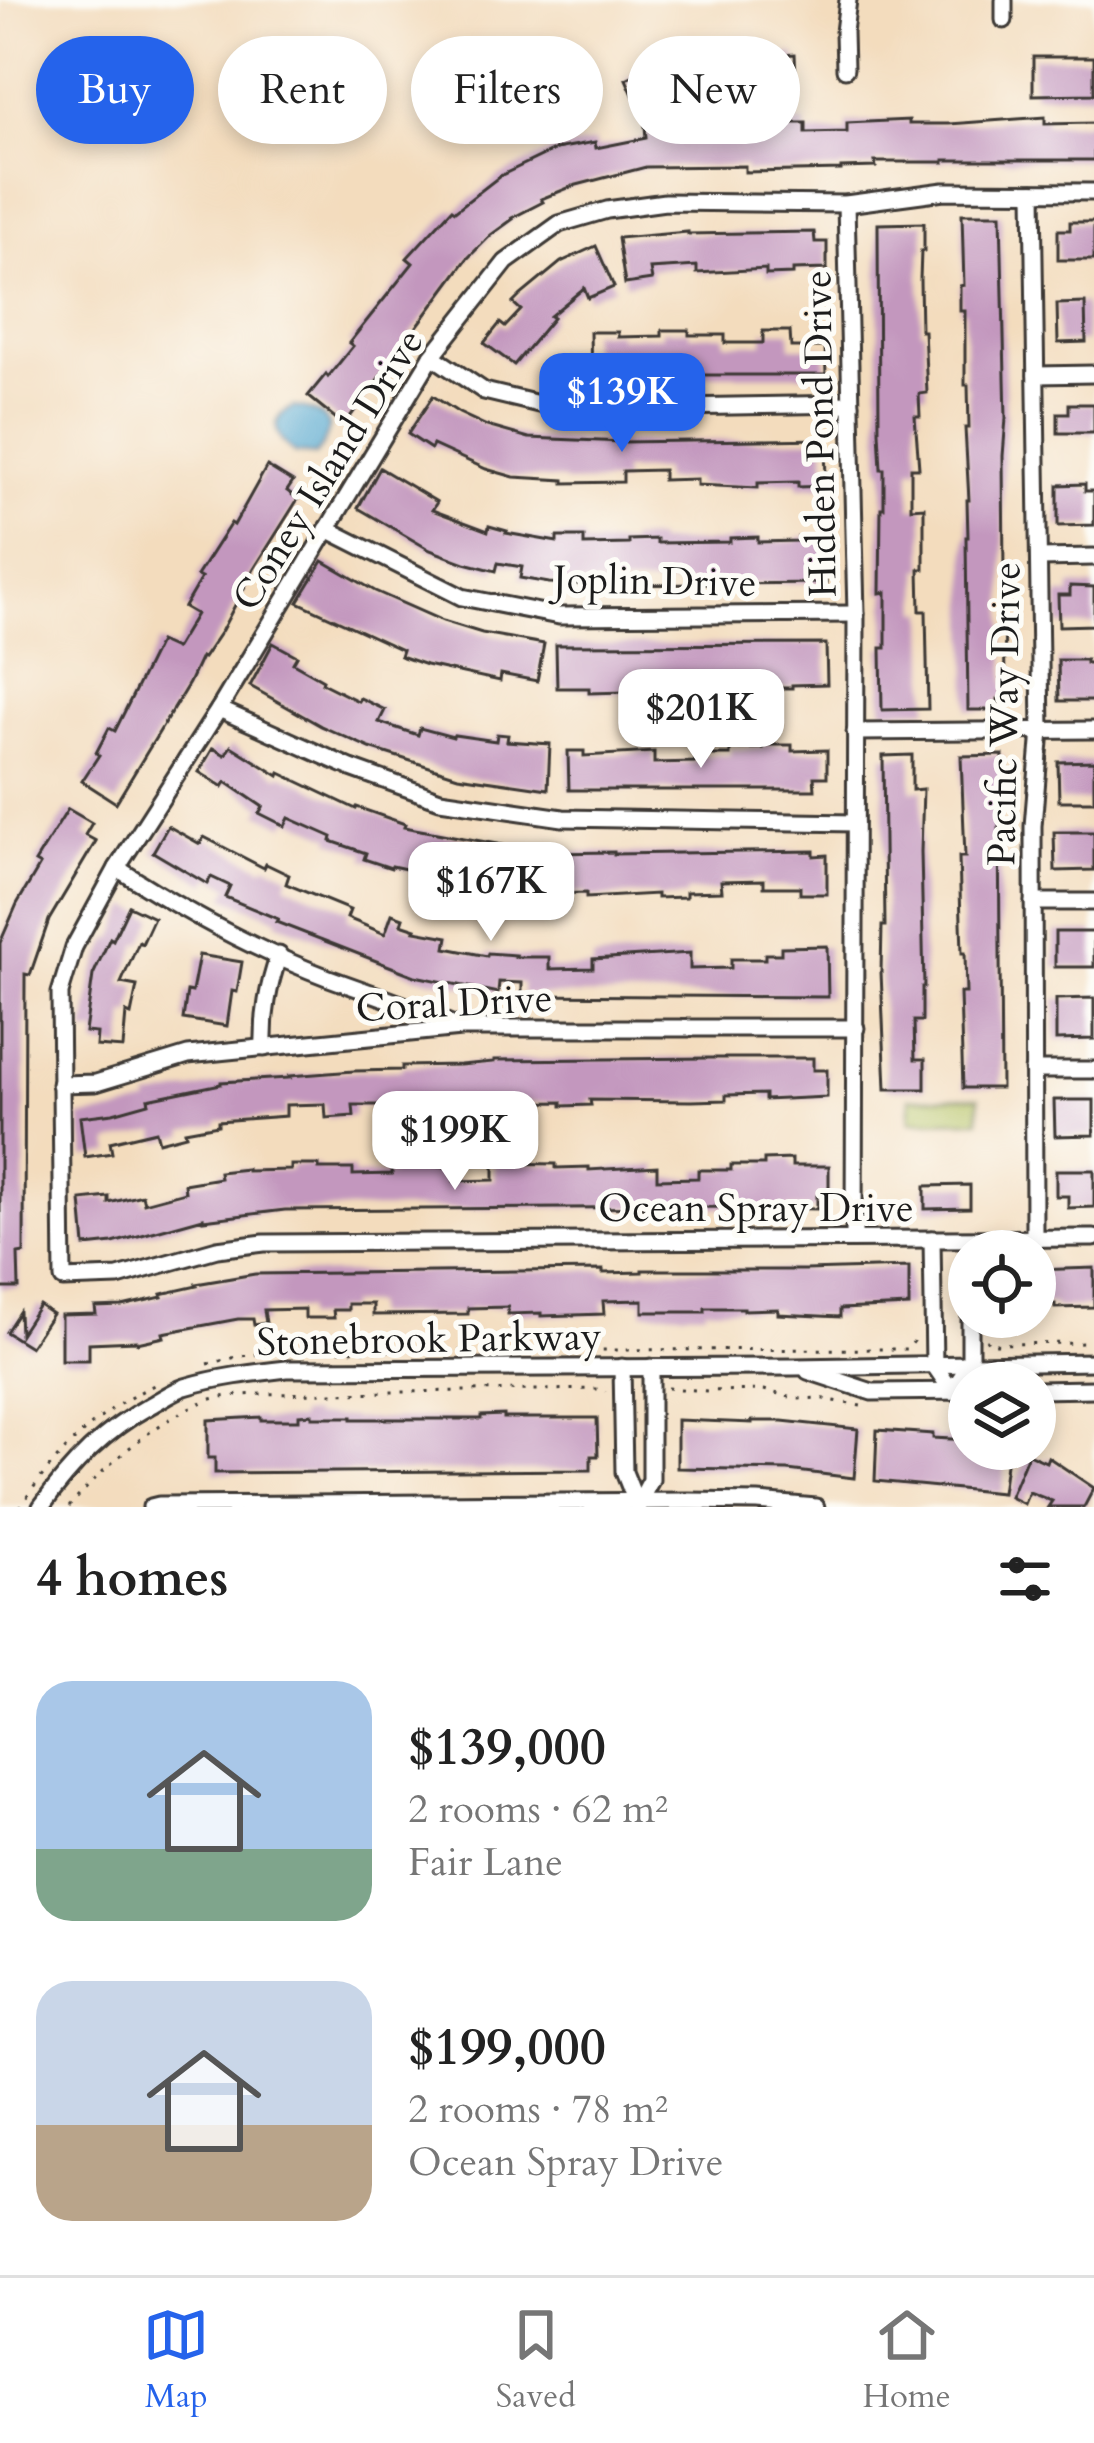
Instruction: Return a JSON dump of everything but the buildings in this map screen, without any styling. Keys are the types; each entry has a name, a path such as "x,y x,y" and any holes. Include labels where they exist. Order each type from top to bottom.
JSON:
{"street":[{"path":"845,69 848,0"},
{"path":"1004,0 1004,20"},
{"name":"Coney Island Drive","path":"63,1279 60,993 74,947 117,868 432,356 506,262 559,224 607,210 665,202 846,204 944,191 1094,192"},
{"name":"Pacific Way Drive","path":"1033,192 1041,730 1033,826 1034,1230"},
{"name":"Hidden Pond Drive","path":"846,204 856,614 854,1239"},
{"path":"432,356 484,391 560,409 851,404"},
{"path":"1036,375 1094,374"},
{"name":"Joplin Drive","path":"327,529 461,597 559,616 856,614"},
{"path":"1039,558 1094,557"},
{"path":"219,709 351,768 440,800 563,818 855,824"},
{"path":"855,732 1094,730"},
{"path":"117,868 168,901 326,977 461,1028"},
{"path":"1033,902 1094,902"},
{"path":"264,1048 263,1014 279,955"},
{"name":"Coral Drive","path":"59,1084 96,1083 188,1055 461,1028 856,1028"},
{"path":"1033,1070 1094,1070"},
{"name":"Ocean Spray Drive","path":"1056,1238 1094,1238"},
{"path":"932,1239 934,1365 948,1379"},
{"name":"Ocean Spray Drive","path":"63,1279 118,1277 217,1249 264,1243 948,1242"},
{"name":"Stonebrook Parkway","path":"1056,1363 1094,1362"},
{"name":"Stonebrook Parkway","path":"41,1507 91,1446 122,1421 180,1389 237,1374 287,1369 948,1365"},
{"path":"622,1367 624,1472 638,1505"},
{"path":"638,1505 651,1480 651,1367"},
{"name":"Stonebrook Parkway","path":"794,1367 872,1392 948,1391"},
{"path":"1056,1390 1094,1389"},
{"path":"151,1507 758,1502 817,1507"}],"path":[{"path":"986,1339 989,1344 1094,1343"},
{"path":"665,1387 764,1390 871,1408"},
{"path":"69,1507 126,1450 198,1403 262,1394 605,1392"}],"green space":[{"path":"979,1097 979,1120 910,1121 910,1098"}],"water":[{"path":"294,407 315,412 327,422 327,436 315,455 294,453 279,435 280,417"}]}
